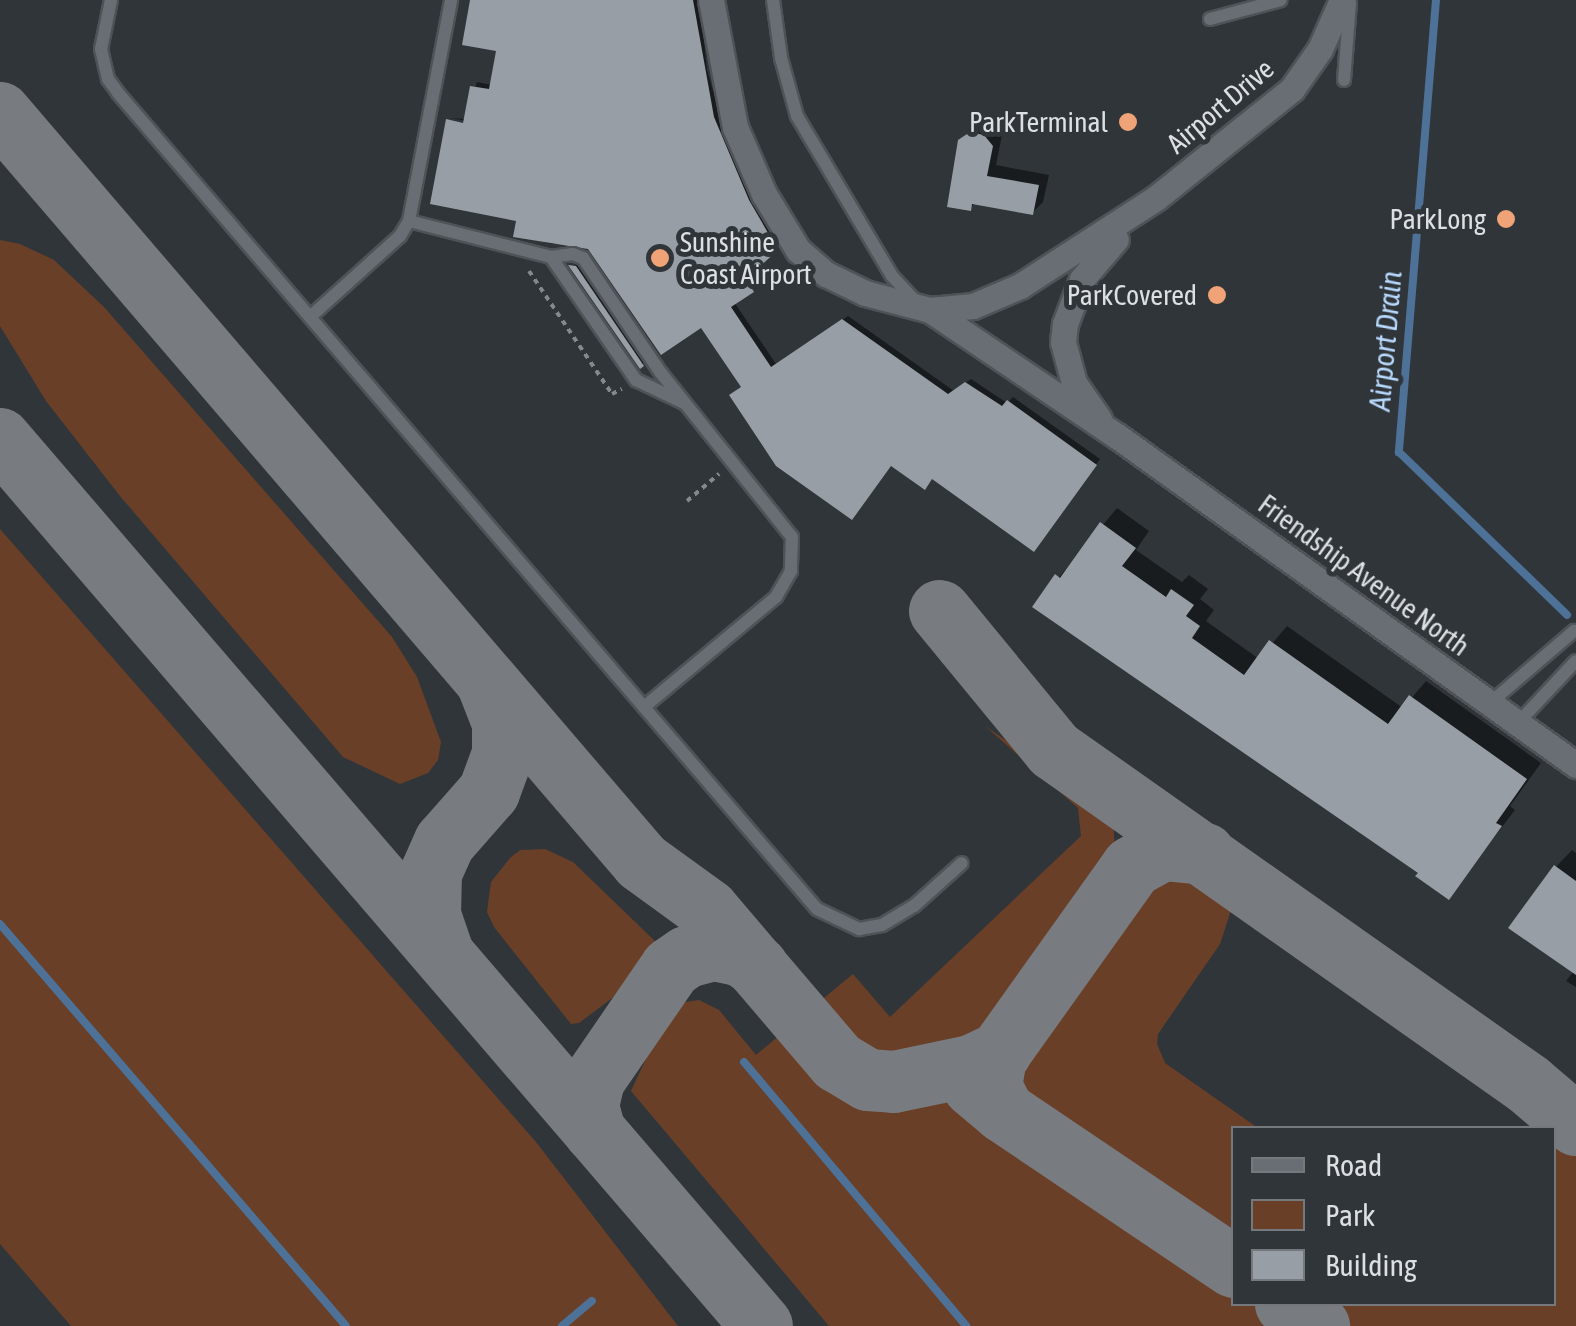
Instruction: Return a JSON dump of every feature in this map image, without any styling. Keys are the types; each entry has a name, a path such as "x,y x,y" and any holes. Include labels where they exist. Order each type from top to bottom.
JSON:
{"street":[{"path":"711,0 735,127 764,194 798,250 826,274 865,293 930,310 974,306 1020,286 1156,198"},
{"name":"Airport Drive","path":"1156,198 1292,89 1320,49 1346,0"},
{"name":"Friendship Avenue North","path":"1117,436 1074,383 1063,342 1065,324 1069,306 1094,262 1156,198"},
{"name":"Friendship Avenue North","path":"930,310 1117,436 1576,765"}],"lane":[{"path":"111,0 102,49 108,79 817,909 840,924 859,928 882,925 914,906 962,863"},
{"path":"310,317 400,236 409,220 451,0"},
{"path":"773,0 787,84 806,134 892,276 903,291 930,310"},
{"path":"1210,19 1281,0"},
{"path":"1344,80 1346,0"},
{"path":"409,220 551,258 574,254 582,258 687,405 792,538 790,571 776,597 644,707"},
{"path":"551,258 636,380 687,405"},
{"path":"1490,703 1574,630"},
{"path":"1518,722 1576,661"}],"green space":[{"path":"0,240 20,244 54,260 104,307 392,637 417,677 441,742 438,760 428,773 400,784 343,757 120,496 46,401 0,326"},
{"path":"0,529 536,1142 678,1326 71,1326 0,1244"},
{"path":"985,726 1105,808 1113,819 1115,851 998,1026 987,1036 977,1043 914,1057 875,1056 859,1047 818,1003 853,974 890,1017 1081,836 1078,808"},
{"path":"545,849 573,862 658,944 615,996 579,1023 571,1024 494,927 487,912 491,882 510,858 520,850"},
{"path":"1166,869 1195,870 1235,898 1220,944 1158,1034 1157,1044 1165,1063 1255,1126 1231,1126 1231,1248 1031,1109 1016,1084 1016,1068 1143,885"},
{"path":"699,1000 719,1010 756,1055 787,1029 821,1069 856,1097 897,1101 951,1090 1231,1284 1231,1306 1263,1306 1293,1326 829,1326 631,1091 667,1014 679,1003"},
{"path":"1556,1133 1576,1152 1576,1326 1345,1326 1316,1306 1556,1306"}],"building":[{"name":"Sunshine Coast Airport","path":"470,0 693,0 714,117 749,200 778,250 746,279 754,292 731,307 771,367 842,319 948,394 965,382 1002,406 1007,400 1097,465 1034,552 932,479 925,490 891,466 852,520 776,466 729,395 741,387 701,328 661,355 588,249 513,237 516,221 430,204 446,119 463,123 470,86 489,89 496,51 462,45"},
{"path":"970,132 984,135 993,146 987,176 1039,185 1033,215 972,204 971,211 947,207 958,140"},
{"path":"568,265 576,266 644,366 640,369"},
{"path":"1100,522 1136,548 1122,566 1166,597 1171,589 1194,605 1186,616 1200,626 1192,638 1244,675 1269,640 1388,724 1409,695 1527,779 1496,823 1502,826 1449,900 1415,876 1418,873 1032,607 1055,574 1060,578"},
{"path":"1554,865 1576,881 1576,975 1508,928"}],"waterway":[{"name":"Airport Drain","path":"1436,0 1399,452 1567,615"},
{"path":"0,924 346,1326"},
{"path":"744,1062 966,1326"},
{"path":"562,1326 592,1301"}],"taxiway":[{"path":"0,113 642,862 708,910 838,1062 868,1080 894,1082 971,1066 1001,1052"},
{"path":"0,439 762,1326"},
{"path":"940,611 1054,750 1528,1084 1576,1125"},
{"path":"443,953 430,916 431,873 445,842 489,792 503,754 503,723 487,682"},
{"path":"1004,1112 991,1086 996,1058 1132,867 1163,850 1205,854"},
{"path":"595,1132 588,1106 594,1080 671,968 687,957 714,950 742,956 758,967"},
{"path":"973,1086 1004,1112 1231,1265"},
{"path":"1289,1306 1319,1326"}],"place":[{"name":"ParkTerminal","path":"1128,122"},
{"name":"ParkLong","path":"1506,219"},
{"name":"Sunshine Coast Airport","path":"660,258"},
{"name":"ParkCovered","path":"1217,295"}]}
